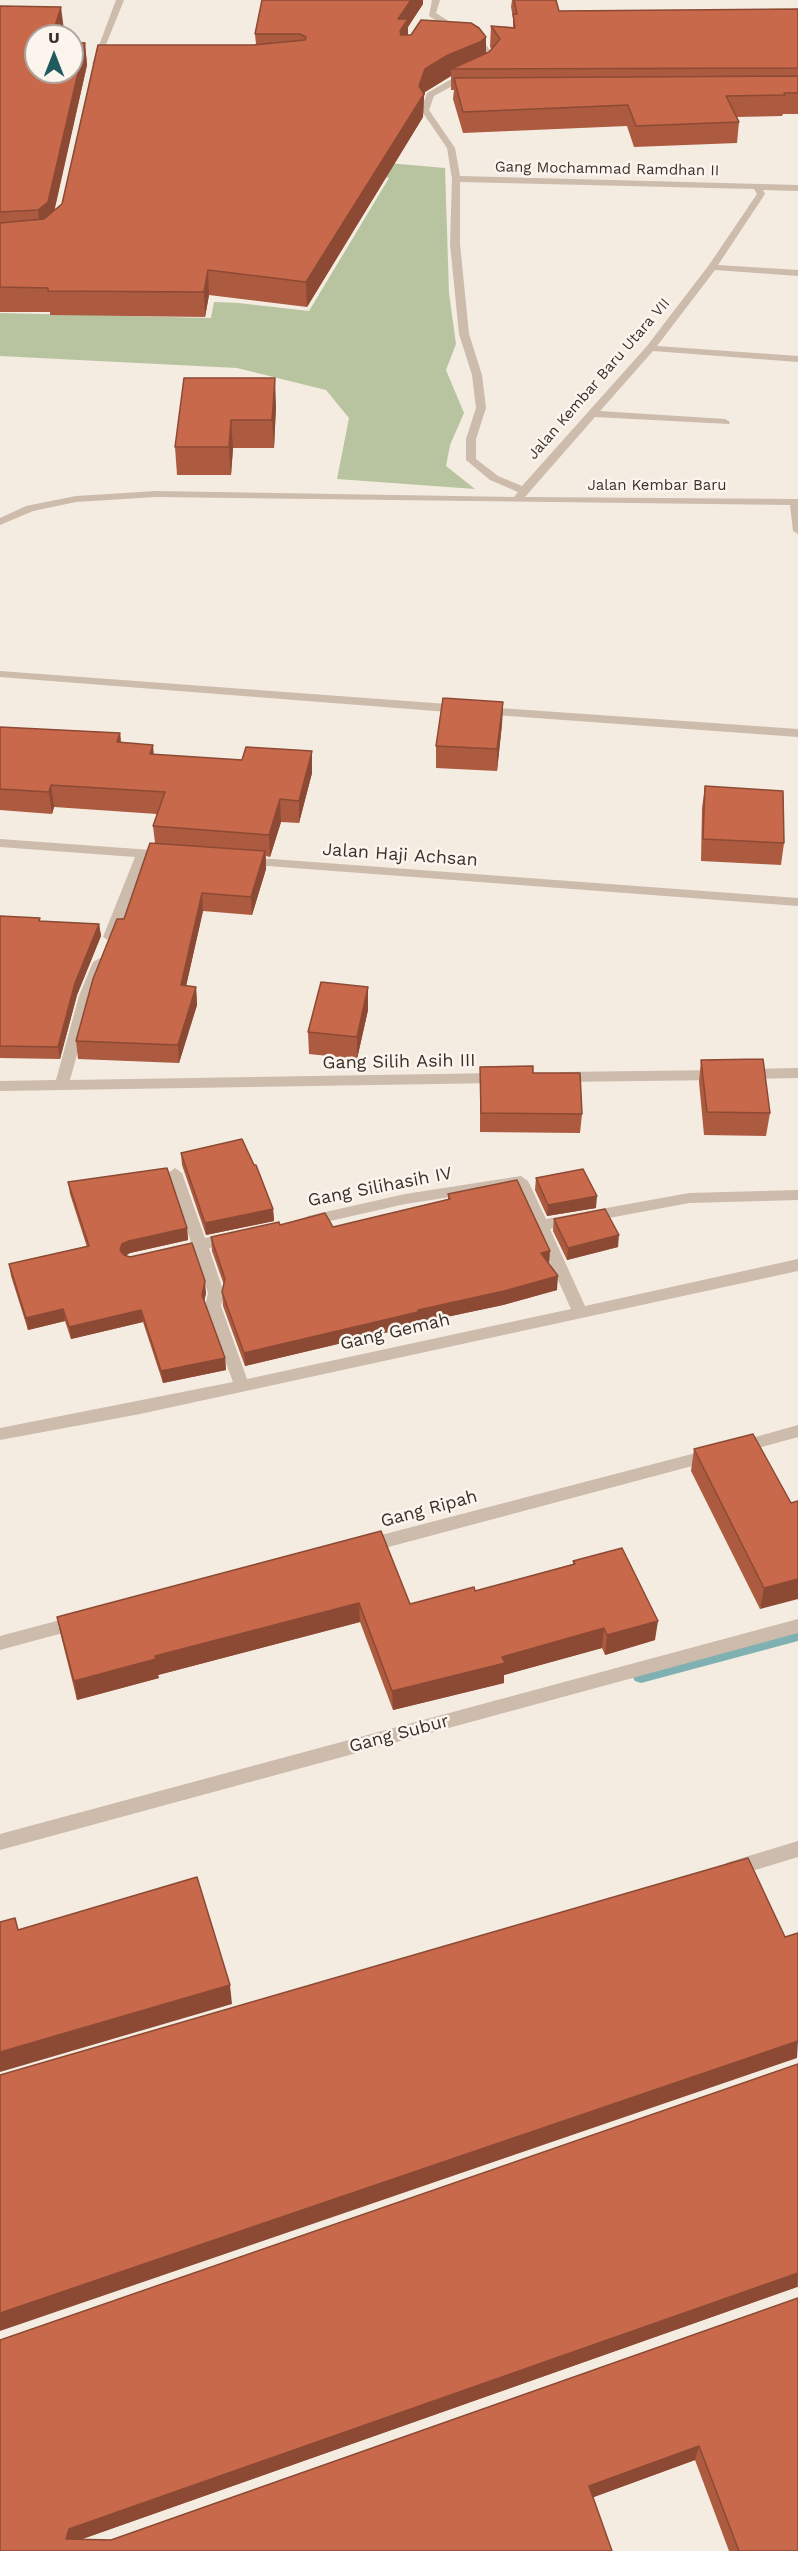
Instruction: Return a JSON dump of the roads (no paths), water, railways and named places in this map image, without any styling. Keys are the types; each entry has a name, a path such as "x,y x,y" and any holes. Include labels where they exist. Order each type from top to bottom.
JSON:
{"street":[{"path":"92,76 94,64 120,0"},
{"path":"436,0 430,17 483,47 494,60 484,69 460,78 429,95 425,110 451,148 456,178 455,244 464,334 477,375 481,408 471,439 471,460 494,478 524,491"},
{"path":"94,64 106,64"},
{"path":"429,95 453,95"},
{"name":"Gang Mochammad Ramdhan II","path":"456,178 798,188"},
{"name":"Jalan Kembar Baru Utara VII","path":"516,500 650,348 712,267 754,205 761,194 757,188"},
{"path":"712,267 798,273"},
{"path":"650,348 798,359"},
{"path":"591,414 725,422"},
{"name":"Jalan Kembar Baru","path":"0,522 30,508 76,499 156,494 796,502"},
{"path":"796,502 798,531"},
{"path":"0,674 798,733"},
{"path":"0,843 178,856"},
{"path":"62,1085 86,996 142,854"},
{"name":"Jalan Haji Achsan","path":"237,860 798,902"},
{"path":"545,1078 798,1073"},
{"name":"Gang Silih Asih III","path":"0,1086 509,1078"},
{"path":"175,1173 216,1293 213,1306 242,1386"},
{"name":"Gang Silihasih IV","path":"291,1225 405,1199 521,1181 580,1311"},
{"path":"541,1225 689,1198 798,1196"},
{"path":"177,1250 246,1235"},
{"name":"Gang Gemah","path":"0,1434 242,1386 798,1265"},
{"name":"Gang Ripah","path":"347,1551 798,1431"},
{"path":"0,1643 93,1619"},
{"name":"Gang Subur","path":"0,1842 798,1626"},
{"path":"718,1873 798,1849"}],"waterway":[{"path":"641,1676 798,1634"}]}
